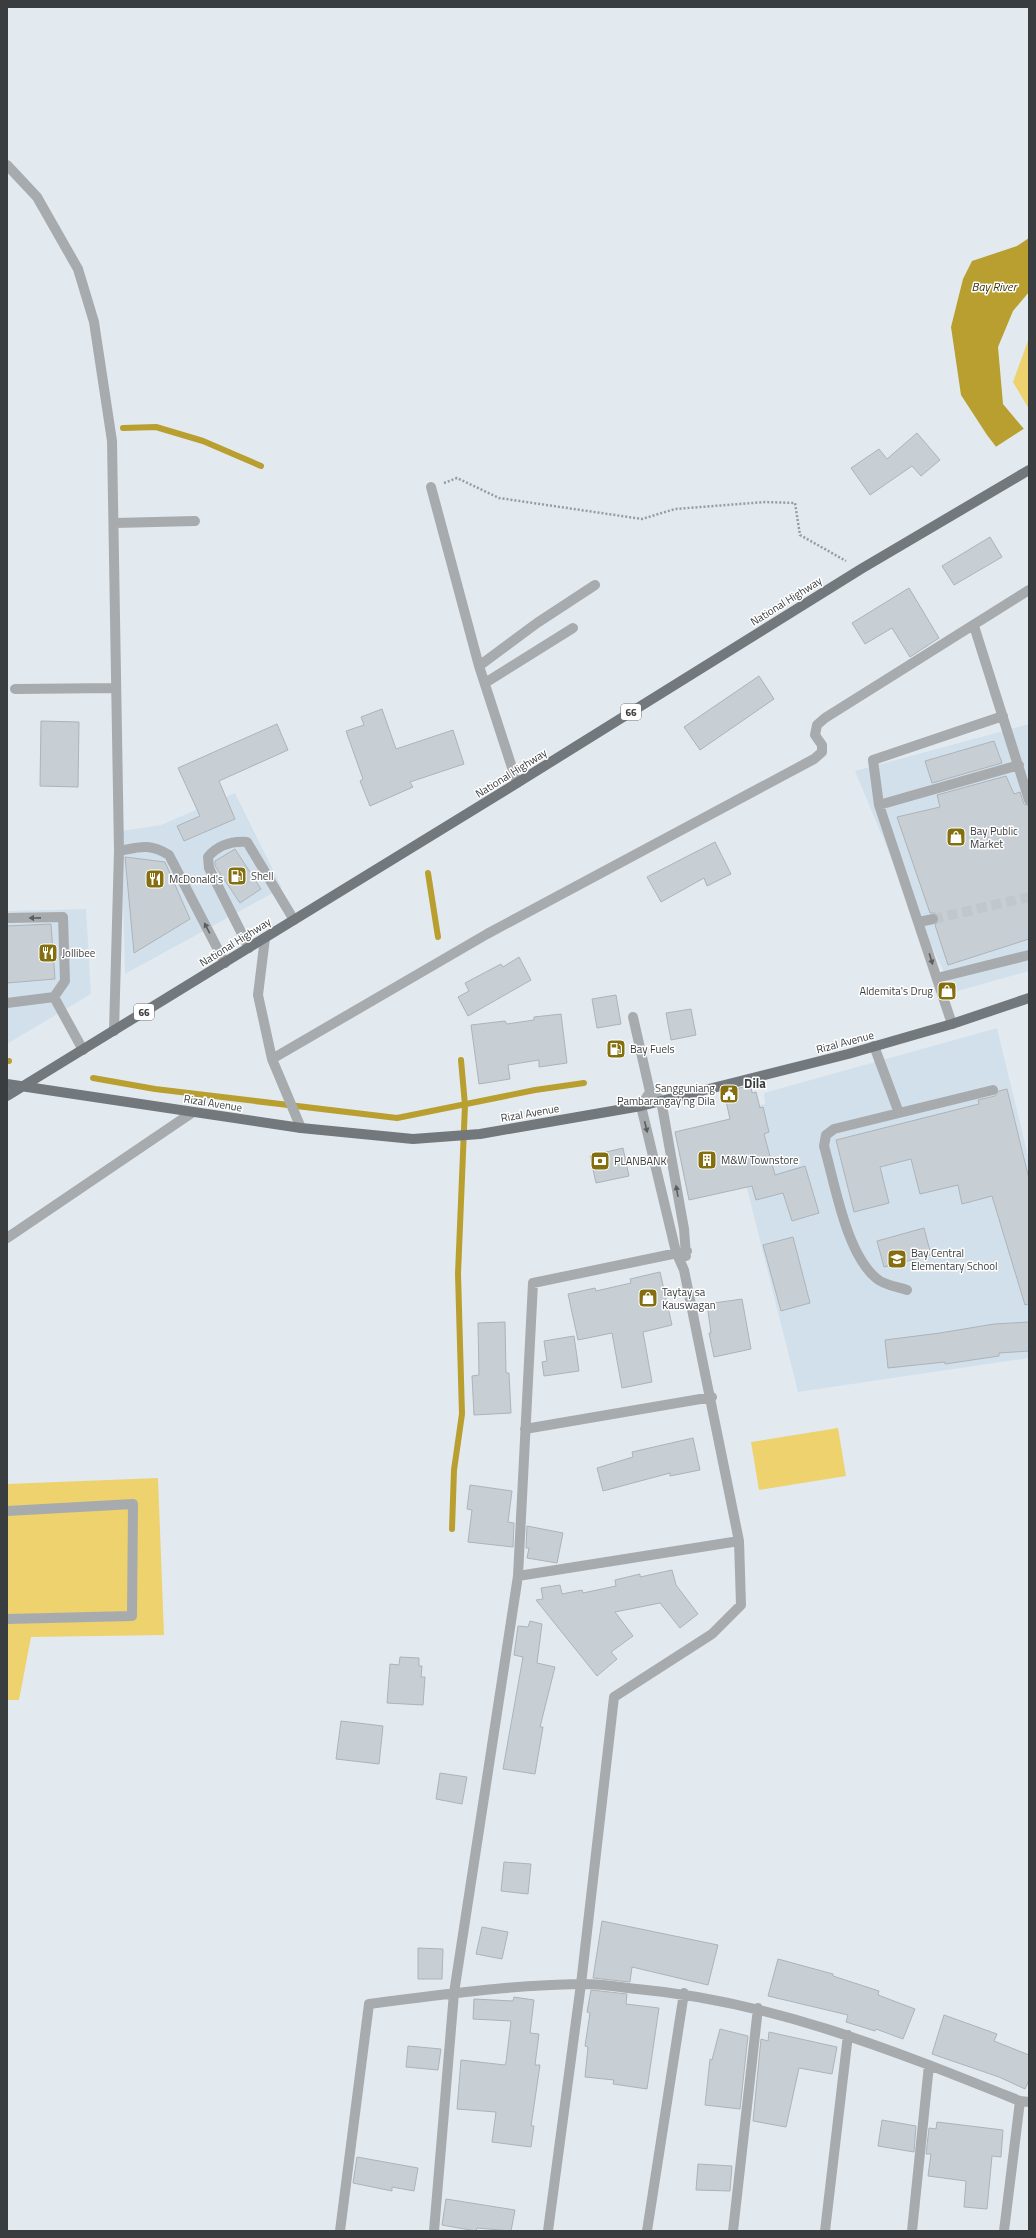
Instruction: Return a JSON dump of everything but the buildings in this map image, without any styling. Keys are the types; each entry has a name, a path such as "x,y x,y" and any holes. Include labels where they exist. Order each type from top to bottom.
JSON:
{"main road":[{"name":"National Highway","path":"7,1096 517,783 861,569 1029,470"},
{"name":"Rizal Avenue","path":"7,1084 301,1128 413,1140 480,1134 641,1106 874,1046 952,1024 1029,998"}],"street":[{"path":"7,165 37,197 78,269 94,322 112,441 115,523 119,851 114,1031"},
{"path":"431,487 479,666 517,783"},
{"path":"115,523 195,521"},
{"path":"479,666 537,623 595,585"},
{"path":"272,1060 487,934 814,759 822,752 822,745 815,735 816,725 1029,590"},
{"path":"974,626 1029,800"},
{"path":"484,683 573,628"},
{"path":"14,689 116,688"},
{"path":"952,1024 879,805 873,760 1003,716"},
{"path":"879,805 1019,765"},
{"path":"249,948 209,868 208,857 216,848 235,841 247,842 294,920"},
{"path":"119,851 147,845 158,848 169,855 225,962"},
{"path":"7,918 62,917 65,982 54,997 7,1003"},
{"path":"919,922 933,919"},
{"path":"265,938 258,995 272,1060 301,1128"},
{"path":"937,978 1029,955"},
{"path":"54,997 83,1050"},
{"path":"633,1017 650,1092 661,1100 687,1251 684,1270"},
{"path":"874,1046 899,1113"},
{"path":"907,1290 877,1280 860,1259 853,1246 824,1146 826,1135 834,1129 993,1090"},
{"path":"548,2231 581,1984 614,1696 712,1634 741,1605 740,1541 712,1397 684,1270 676,1252 641,1106 650,1092"},
{"path":"7,1238 194,1112"},
{"path":"434,2231 454,1993 518,1576 533,1283 676,1252 687,1251"},
{"path":"525,1429 712,1397"},
{"path":"7,1511 133,1504 132,1616 7,1618"},
{"path":"518,1576 740,1541"},
{"path":"340,2231 369,2004 454,1993 581,1984 684,1993 758,2008 848,2035 1024,2101 1004,2231"},
{"path":"647,2231 684,1993"},
{"path":"733,2231 758,2008"},
{"path":"825,2231 848,2035"},
{"path":"912,2231 930,2065"}],"path":[{"path":"431,487 457,478 499,498 642,519 675,509 765,502 795,503 800,535 861,569"}],"shaded area":[{"path":"1029,338 1029,409 1013,382"},
{"name":"Bay Public Market","path":"1029,724 1029,971 954,992 910,903 855,771"},
{"path":"235,793 282,888 125,974 121,831 161,825"},
{"name":"Jollibee","path":"86,909 91,994 7,1044 7,911"},
{"name":"Bay Central Elementary School","path":"997,1028 1029,1160 1029,1358 798,1392 728,1113 765,1104 764,1093"},
{"path":"838,1428 846,1476 759,1490 751,1442"},
{"path":"158,1478 164,1635 31,1637 19,1700 7,1700 7,1484"}],"water":[{"name":"Bay River","path":"1029,238 1029,292 1013,311 998,347 1003,404 1029,435 1029,490 987,435 961,395 951,327 963,279 972,261 1017,246"}],"pier":[{"path":"1025,428 1029,432 1029,492 994,448"}],"waterway":[{"path":"123,428 156,427 203,441 261,466"},
{"path":"428,873 438,937"},
{"path":"452,1529 454,1470 462,1414 458,1274 465,1105 461,1060"},
{"path":"93,1078 155,1089 397,1118 535,1090 584,1083"}],"tunnel":[{"path":"933,919 1029,897"}],"place":[{"name":"Bay Public Market","path":"956,837"},
{"name":"Shell","path":"237,876"},
{"name":"McDonald's","path":"155,879"},
{"name":"Jollibee","path":"48,953"},
{"name":"Aldemita's Drug","path":"947,991"},
{"name":"Bay Fuels","path":"616,1049"},
{"name":"Sangguniang Pambarangay ng Dila","path":"729,1094"},
{"name":"M&W Townstore","path":"707,1160"},
{"name":"PLANBANK","path":"600,1161"},
{"name":"Bay Central Elementary School","path":"897,1259"},
{"name":"Taytay sa Kauswagan","path":"648,1298"}],"district":[{"name":"Dila","path":"755,1083"}]}
